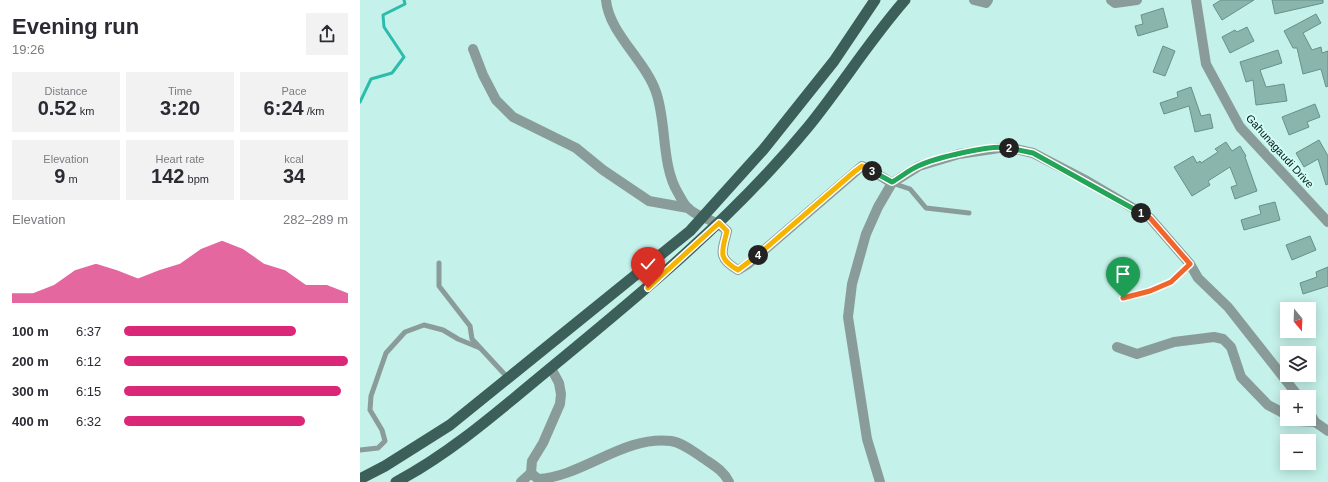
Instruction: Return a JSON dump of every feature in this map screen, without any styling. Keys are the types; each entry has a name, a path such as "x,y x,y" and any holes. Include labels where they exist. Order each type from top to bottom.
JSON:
{"main road":[{"path":"360,478 386,466 450,425 690,231 763,150 834,61 875,0"},
{"path":"396,482 478,428 648,288 719,223 761,181 809,126 887,21 905,0"}],"street":[{"path":"606,0 607,11 613,22 646,70 657,93 670,173 677,191 688,208"},
{"path":"974,0 986,3 988,0"},
{"path":"1111,0 1115,3 1137,0"},
{"name":"Gahunagaudi Drive","path":"1196,0 1206,64 1240,127 1328,222"},
{"path":"473,50 483,75 496,100 513,117 576,148 603,170 649,200 688,208 702,217 719,223 727,231 722,253 727,263 738,270 748,264 862,166 892,182"},
{"path":"880,482 867,439 848,317 852,284 866,234 892,182 918,166 959,154 1006,147 1033,153 1087,181 1150,218 1190,264 1198,278 1228,307 1293,390"},
{"path":"1117,347 1137,354 1174,342 1214,336 1223,339 1231,347 1241,377 1268,405 1280,411"},
{"path":"521,482 531,473 532,461 543,443 560,404 561,394 559,383 551,368"},
{"path":"1316,423 1328,431"},
{"path":"531,473 538,479 552,478 602,457 644,442 672,441 692,450 715,465 727,477 729,482"}],"lane":[{"path":"892,182 910,189 926,208 969,213"},
{"path":"439,263 439,286 470,326 472,339 508,378"},
{"path":"1123,298 1150,291 1171,282 1190,264"},
{"path":"360,450 378,448 385,441 382,430 370,410 371,396 386,353 405,332 424,325 443,330 458,339 480,348"}],"building":[{"path":"1221,0 1254,0 1222,20 1213,5"},
{"path":"1272,0 1323,0 1323,3 1275,14"},
{"path":"1163,8 1168,27 1138,36 1135,26 1143,24 1141,15"},
{"path":"1316,14 1321,23 1303,33 1312,50 1321,47 1322,53 1328,51 1328,86 1326,87 1321,69 1303,74 1297,48 1293,48 1284,31"},
{"path":"1247,27 1254,41 1230,53 1222,37 1235,30 1237,32"},
{"path":"1163,46 1175,51 1165,76 1153,72"},
{"path":"1278,50 1282,63 1260,70 1266,87 1284,84 1287,101 1256,105 1253,80 1246,82 1240,62"},
{"path":"1191,87 1201,116 1210,114 1213,128 1195,132 1189,106 1164,114 1160,103 1178,97 1177,92"},
{"path":"1315,104 1320,117 1307,122 1309,127 1289,135 1282,117"},
{"path":"1319,140 1328,156 1328,184 1326,185 1318,159 1304,167 1296,153"},
{"path":"1226,142 1232,151 1240,146 1246,156 1245,157 1257,191 1235,199 1231,187 1237,185 1230,167 1208,181 1210,185 1192,196 1174,167 1193,156 1197,163 1200,161 1201,163 1218,152 1215,149"},
{"path":"1275,202 1280,220 1244,230 1241,220 1261,214 1259,206"},
{"path":"1310,236 1316,250 1292,260 1286,245"},
{"path":"1328,267 1328,286 1303,294 1300,283 1317,277 1316,272"}],"waterway":[{"path":"360,102 371,79 392,73 404,57 384,27 383,15 405,4 404,0"}],"route":[{"path":"648,288 697,245 719,223 727,231 722,253 727,263 738,270 748,264 862,166 892,182 918,166 937,159 980,150 1006,147 1033,153 1087,181 1150,218 1190,264 1171,282 1150,291 1123,298"}]}
